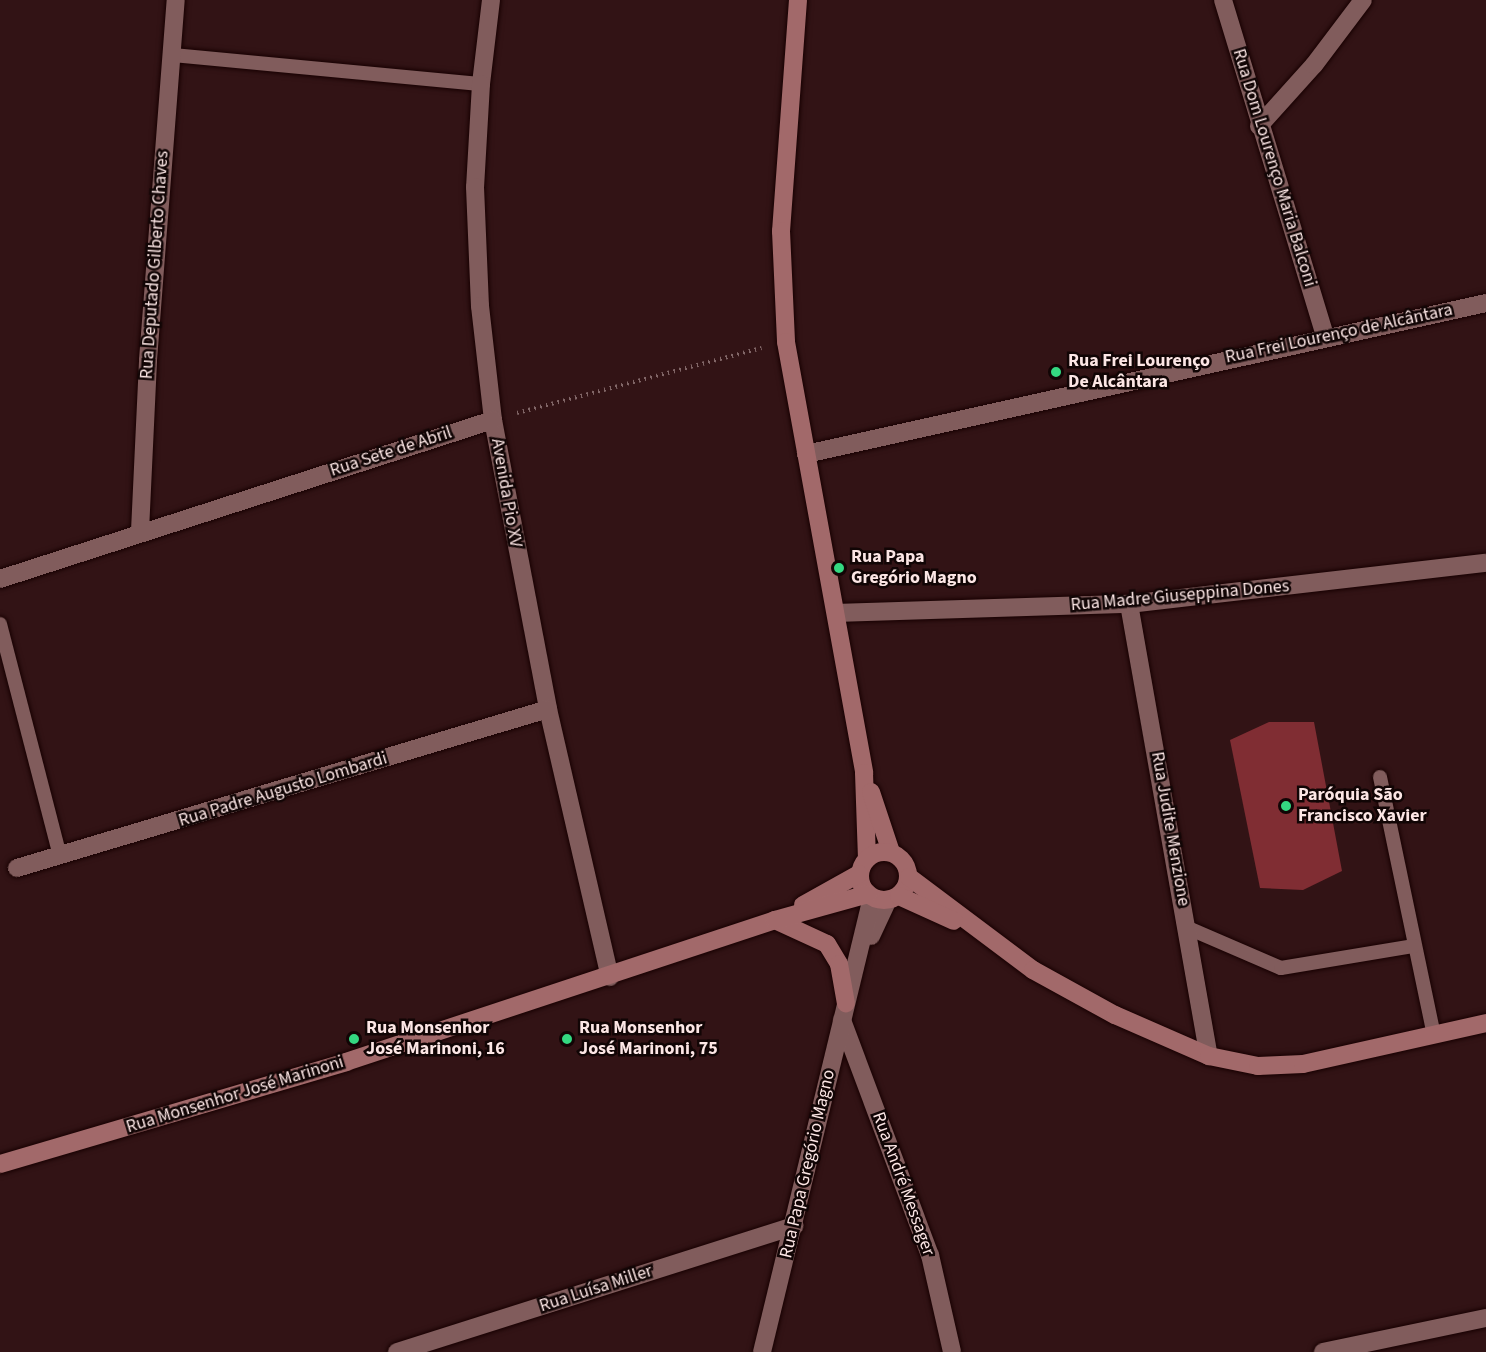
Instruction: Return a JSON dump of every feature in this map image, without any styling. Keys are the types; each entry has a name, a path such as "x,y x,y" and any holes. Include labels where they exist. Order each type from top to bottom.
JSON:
{"street":[{"name":"Rua Deputado Gilberto Chaves","path":"140,531 148,348 176,0"},
{"name":"Avenida Pio XV","path":"491,0 481,84 476,187 480,306 493,420 548,709 610,977"},
{"path":"798,0 781,231 786,342 864,773 891,852 904,862 909,878 1034,970 1115,1015 1209,1056 1258,1066 1303,1065 1486,1023"},
{"name":"Rua Dom Lourenço Maria Balconi","path":"1223,0 1259,126 1325,336"},
{"path":"1259,126 1314,65 1363,0"},
{"name":"Rua Frei Lourenço de Alcântara","path":"806,454 1325,336 1486,303"},
{"name":"Rua Sete de Abril","path":"0,579 140,531 493,420"},
{"name":"Rua Madre Giuseppina Dones","path":"836,613 1129,604 1486,563"},
{"name":"Rua Judite Menzione","path":"1129,604 1209,1056"},
{"name":"Rua Padre Augusto Lombardi","path":"17,868 548,709"},
{"path":"864,773 863,866 882,897 986,936"},
{"name":"Rua Monsenhor José Marinoni","path":"775,920 863,866 878,852 891,852"},
{"path":"882,897 909,878"},
{"name":"Rua Monsenhor José Marinoni","path":"0,1164 162,1118 610,977 775,920 882,897"},
{"name":"Rua Papa Gregório Magno","path":"762,1352 853,976 882,897"},
{"path":"775,920 827,944 839,964 844,1012"},
{"name":"Rua André Messager","path":"844,1012 930,1255 952,1352"},
{"name":"Rua Luísa Miller","path":"397,1352 794,1226"},
{"path":"1323,1352 1486,1318"}],"lane":[{"path":"172,55 481,84"},
{"path":"0,624 60,856"},
{"path":"1380,777 1434,1035"},
{"path":"1188,928 1281,968 1414,946"}],"path":[{"path":"493,420 786,342"}],"building":[{"name":"Paróquia São Francisco Xavier","path":"1269,722 1314,722 1342,871 1303,890 1260,888 1230,740"}],"place":[{"name":"Rua Frei Lourenço De Alcântara","path":"1056,372"},
{"name":"Rua Papa Gregório Magno","path":"839,568"},
{"name":"Paróquia São Francisco Xavier","path":"1286,806"},
{"name":"Rua Monsenhor José Marinoni, 16","path":"354,1039"},
{"name":"Rua Monsenhor José Marinoni, 75","path":"567,1039"}]}
